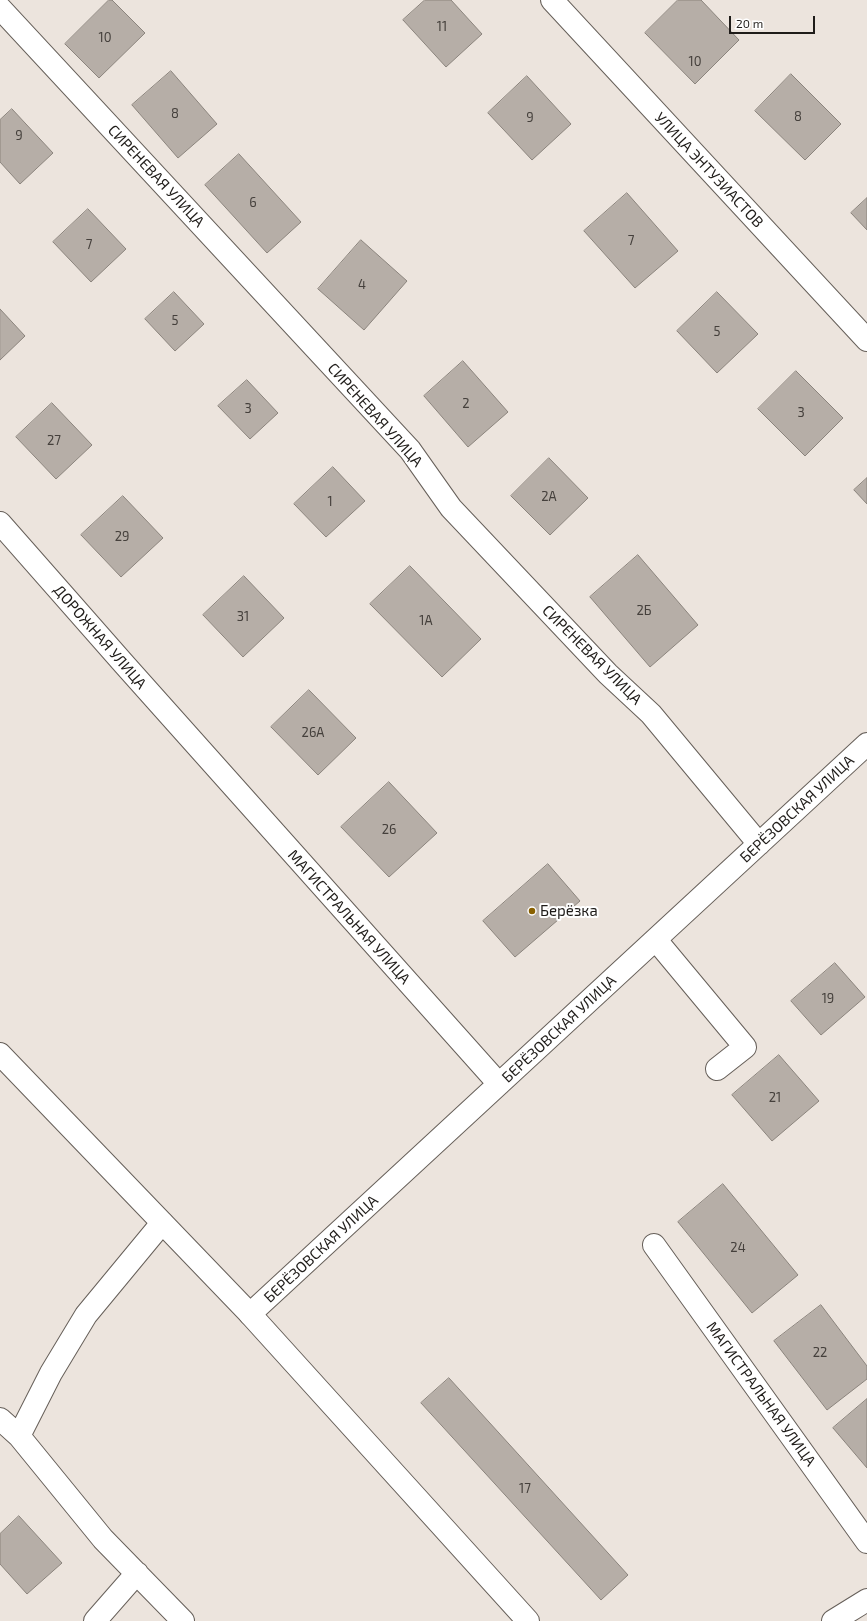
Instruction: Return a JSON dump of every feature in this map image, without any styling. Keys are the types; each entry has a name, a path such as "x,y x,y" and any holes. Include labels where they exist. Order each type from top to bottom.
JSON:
{"street":[{"name":"УЛИЦА ЭНТУЗИАСТОВ","path":"552,0 867,340"},
{"name":"СИРЕНЕВАЯ УЛИЦА","path":"6,7 410,450 451,508 608,674 651,714 759,844"},
{"name":"ДОРОЖНАЯ УЛИЦА","path":"0,523 200,750"},
{"name":"БЕРЁЗОВСКАЯ УЛИЦА","path":"250,1314 867,744"},
{"name":"МАГИСТРАЛЬНАЯ УЛИЦА","path":"200,750 499,1084"},
{"path":"656,940 745,1047 717,1069"},
{"path":"0,1054 250,1314 528,1621"},
{"path":"19,1436 51,1374 86,1315 162,1223"},
{"name":"МАГИСТРАЛЬНАЯ УЛИЦА","path":"654,1245 867,1542"},
{"path":"0,1419 19,1436 103,1539 183,1621"},
{"path":"95,1621 137,1574"},
{"path":"833,1621 867,1600"}],"building":[{"path":"109,0 112,0 145,33 99,78 65,44"},
{"path":"425,0 451,0 482,34 446,67 403,20"},
{"path":"678,0 701,0 739,40 695,84 645,33"},
{"path":"171,71 217,124 178,158 132,105"},
{"path":"791,74 841,124 805,160 755,111"},
{"path":"527,76 571,124 532,160 488,113"},
{"path":"12,109 53,153 20,184 0,162 0,120"},
{"path":"239,154 301,222 267,253 205,185"},
{"path":"627,193 678,251 635,288 584,231"},
{"path":"867,198 867,230 851,213"},
{"path":"88,209 126,249 91,282 53,242"},
{"path":"361,240 407,281 364,330 318,289"},
{"path":"174,292 204,324 175,351 145,319"},
{"path":"717,292 758,334 717,373 677,331"},
{"path":"0,309 25,336 0,360"},
{"path":"463,361 508,412 468,447 424,396"},
{"path":"796,371 843,418 805,456 758,409"},
{"path":"247,380 278,413 250,439 218,406"},
{"path":"52,403 92,445 56,479 16,437"},
{"path":"549,458 588,498 550,535 511,496"},
{"path":"333,467 365,501 326,537 294,504"},
{"path":"867,478 867,504 854,490"},
{"path":"123,496 163,538 121,577 81,535"},
{"path":"638,555 698,625 650,667 590,597"},
{"path":"410,566 481,639 442,677 370,604"},
{"path":"244,576 284,618 243,657 203,615"},
{"path":"309,690 356,738 318,775 271,727"},
{"path":"389,782 437,833 389,877 341,827"},
{"name":"Берёзка","path":"548,864 580,901 515,957 483,921"},
{"path":"835,963 865,997 821,1035 791,1001"},
{"path":"779,1055 819,1101 772,1141 732,1095"},
{"path":"723,1184 798,1275 752,1313 678,1222"},
{"path":"821,1305 867,1366 867,1379 827,1410 774,1341"},
{"path":"449,1378 628,1575 601,1600 421,1403"},
{"path":"867,1399 867,1468 833,1428"},
{"path":"19,1516 62,1563 27,1594 0,1564 0,1534"}],"place":[{"name":"Берёзка","path":"532,911"}]}
